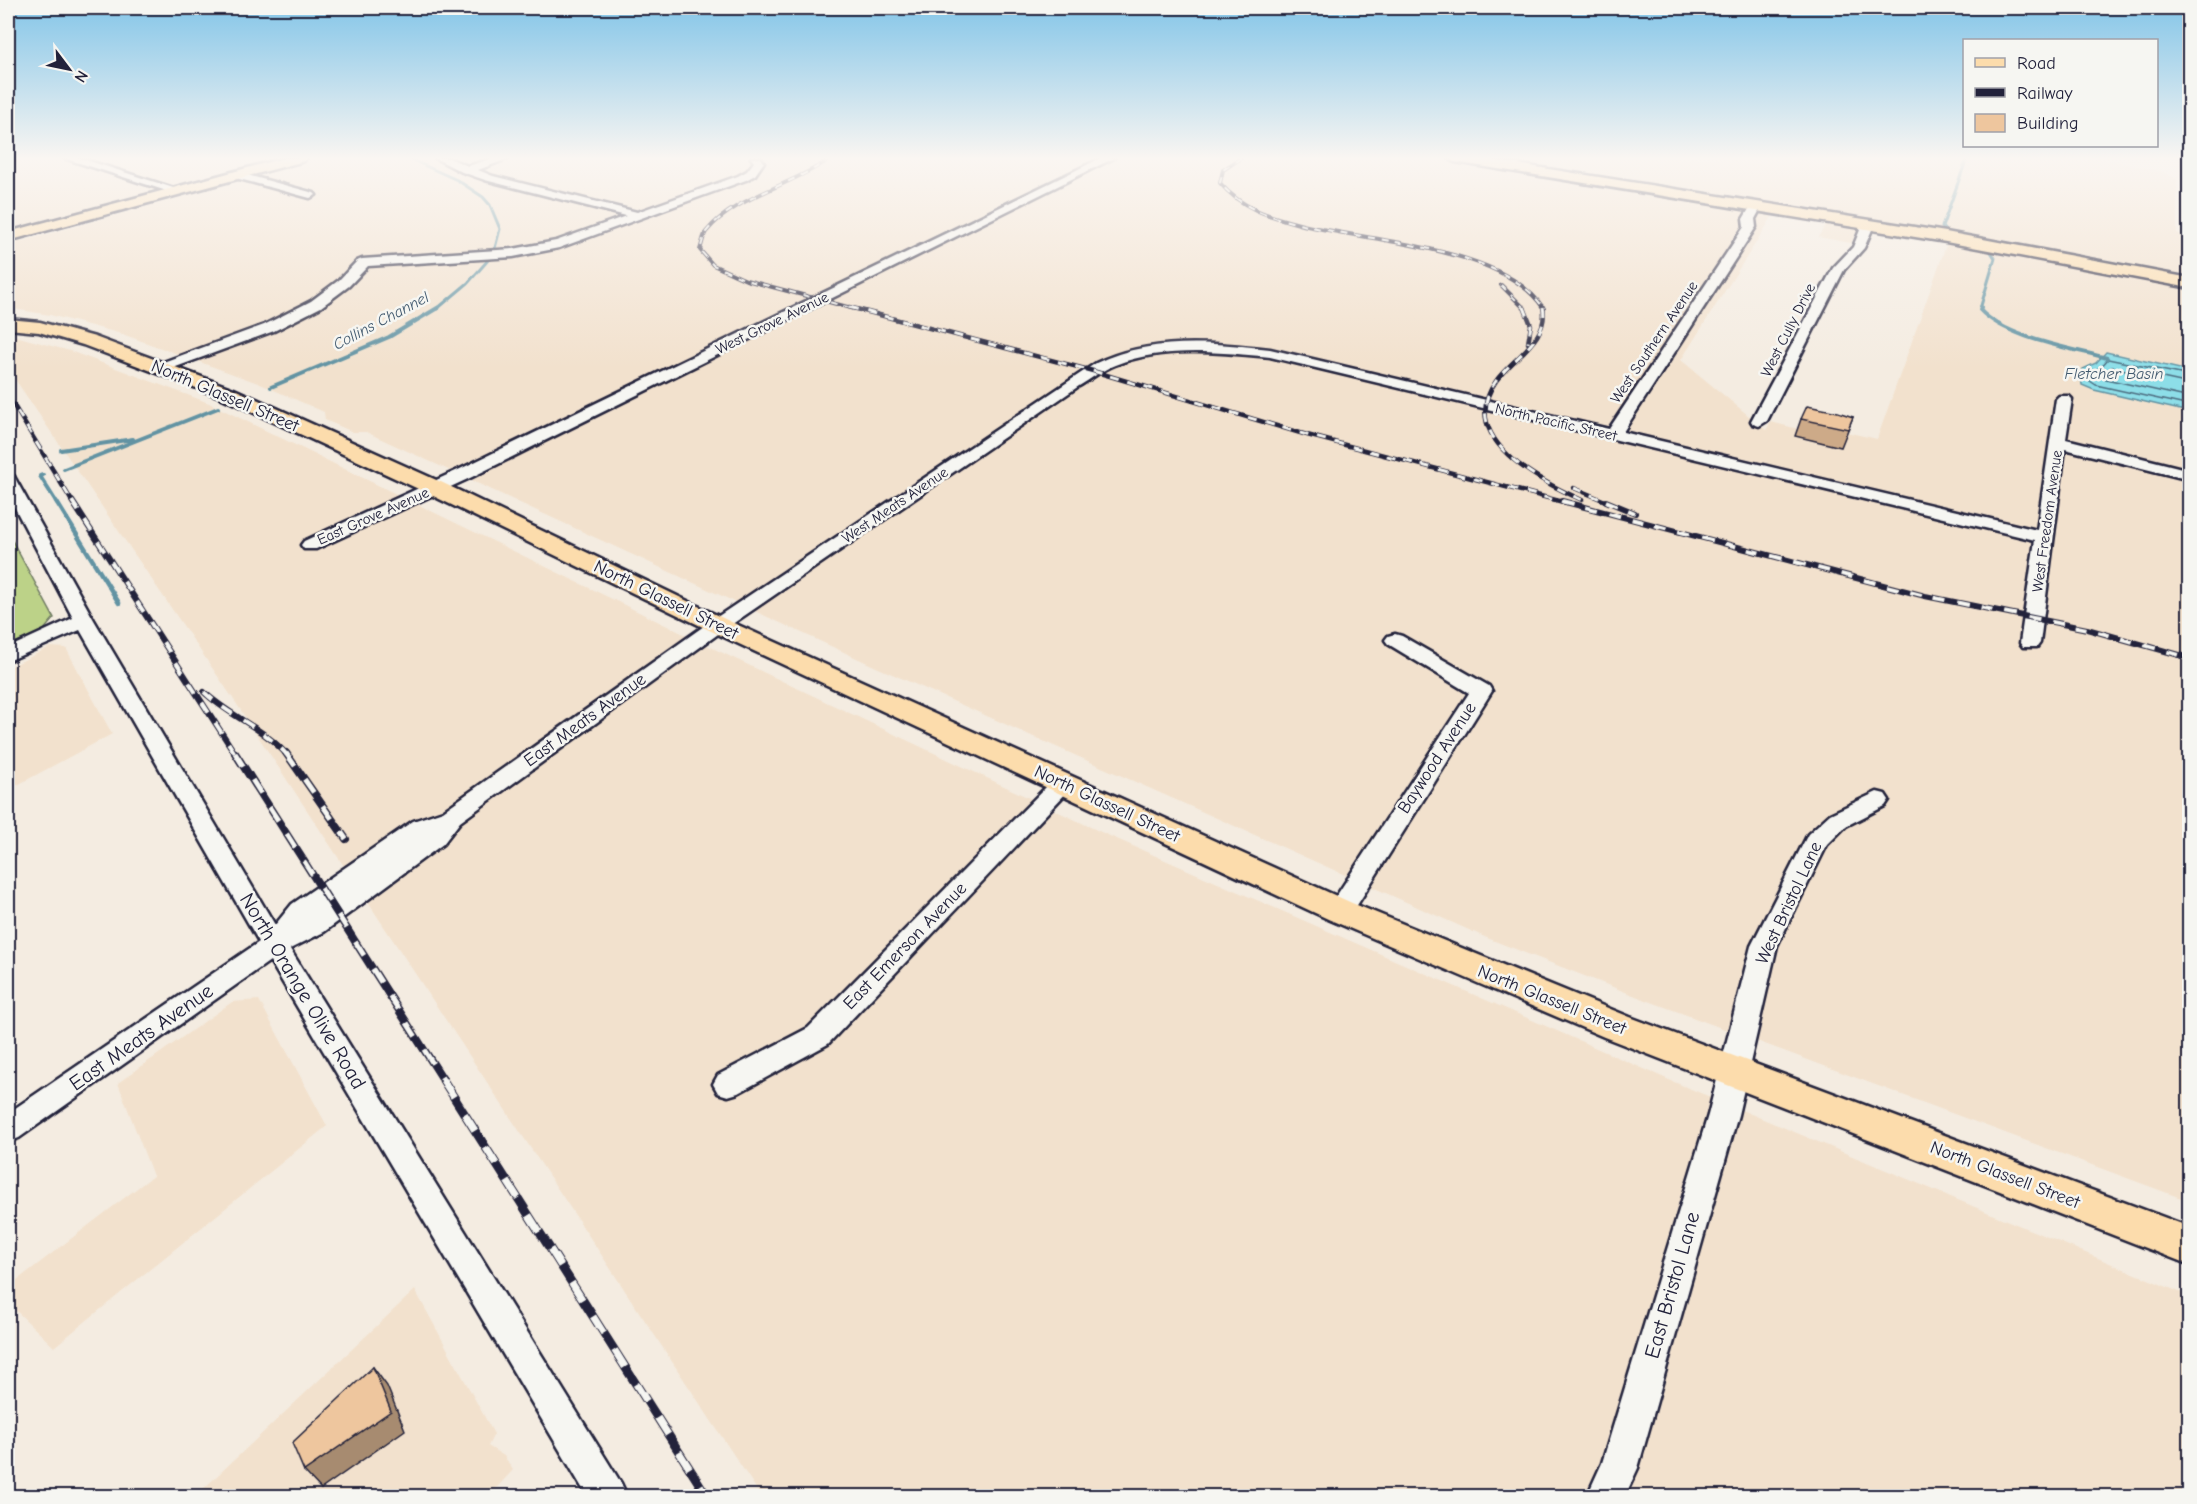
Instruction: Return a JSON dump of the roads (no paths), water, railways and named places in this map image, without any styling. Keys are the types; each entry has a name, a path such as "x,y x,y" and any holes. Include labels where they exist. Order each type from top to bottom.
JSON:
{"main road":[{"path":"8,237 40,228"},
{"path":"1885,228 2190,284"},
{"name":"North Glassell Street","path":"8,315 33,319 40,327"},
{"name":"North Glassell Street","path":"8,324 40,327 89,341 252,403 314,434 435,488 718,625 1340,910 1617,1027 2190,1246"}],"street":[{"path":"160,368 269,328 307,309 344,283 361,264 366,262 538,249 573,241 607,228"},
{"name":"West Grove Avenue","path":"435,488 966,228"},
{"name":"West Southern Avenue","path":"1613,435 1749,228"},
{"name":"West Cully Drive","path":"1759,422 1839,268 1858,248 1867,228"},
{"name":"North Pacific Street","path":"1071,385 1100,366 1119,359 1168,349 1232,348 1312,362 2045,537"},
{"name":"West Meats Avenue","path":"718,625 1071,385"},
{"name":"West Freedom Avenue","path":"2030,643 2064,399"},
{"path":"2058,442 2190,475"},
{"name":"North Orange Olive Road","path":"8,480 84,620 274,945 608,1497"},
{"name":"East Grove Avenue","path":"310,545 435,488"},
{"path":"8,655 84,620"},
{"name":"East Meats Avenue","path":"8,1129 274,945 328,915 434,838 452,816 718,625"},
{"name":"Baywood Avenue","path":"1340,910 1481,691 1395,640"},
{"name":"East Emerson Avenue","path":"728,1084 818,1036 1062,784"},
{"name":"West Bristol Lane","path":"1734,1072 1764,946 1817,840 1838,820 1877,800"},
{"name":"East Bristol Lane","path":"1606,1497 1618,1468 1734,1072"}],"water":[{"name":"Fletcher Basin","path":"2106,352 2189,371 2189,412 2094,390 2082,385 2083,369 2096,363"}],"waterway":[{"name":"Collins Channel","path":"495,248 500,228"},
{"path":"1943,228 1946,232"},
{"path":"1980,309 1995,258 1991,252"},
{"name":"Collins Channel","path":"437,309 468,283 489,259"},
{"name":"Collins Channel","path":"271,387 389,337 439,307"},
{"path":"1981,307 1980,310 1991,320 2022,335 2107,358"},
{"name":"Collins Channel","path":"64,469 218,408"},
{"path":"61,450 133,439"},
{"name":"Collins Channel","path":"43,475 40,476 57,503"},
{"name":"Collins Channel","path":"56,501 119,603"}],"railway":[{"path":"710,228 703,238 700,250 713,265 746,280 855,309"},
{"path":"1319,228 1397,242 1467,259 1499,272 1525,288 1543,308"},
{"path":"1501,285 1525,309"},
{"path":"849,307 1093,371 1307,435 1567,503"},
{"path":"1543,308 1544,318 1541,329 1528,347 1496,381 1486,402 1487,421 1494,439 1508,455 1525,469 1582,500"},
{"path":"1525,309 1531,325 1528,343"},
{"path":"8,396 73,503"},
{"path":"1574,488 1610,503"},
{"path":"72,501 236,755"},
{"path":"1562,501 1925,596 2087,629 2190,658"},
{"path":"1606,501 1635,513"},
{"path":"204,692 268,737 287,755"},
{"path":"235,753 444,1081"},
{"path":"286,753 346,839"},
{"path":"443,1080 707,1496"}]}
